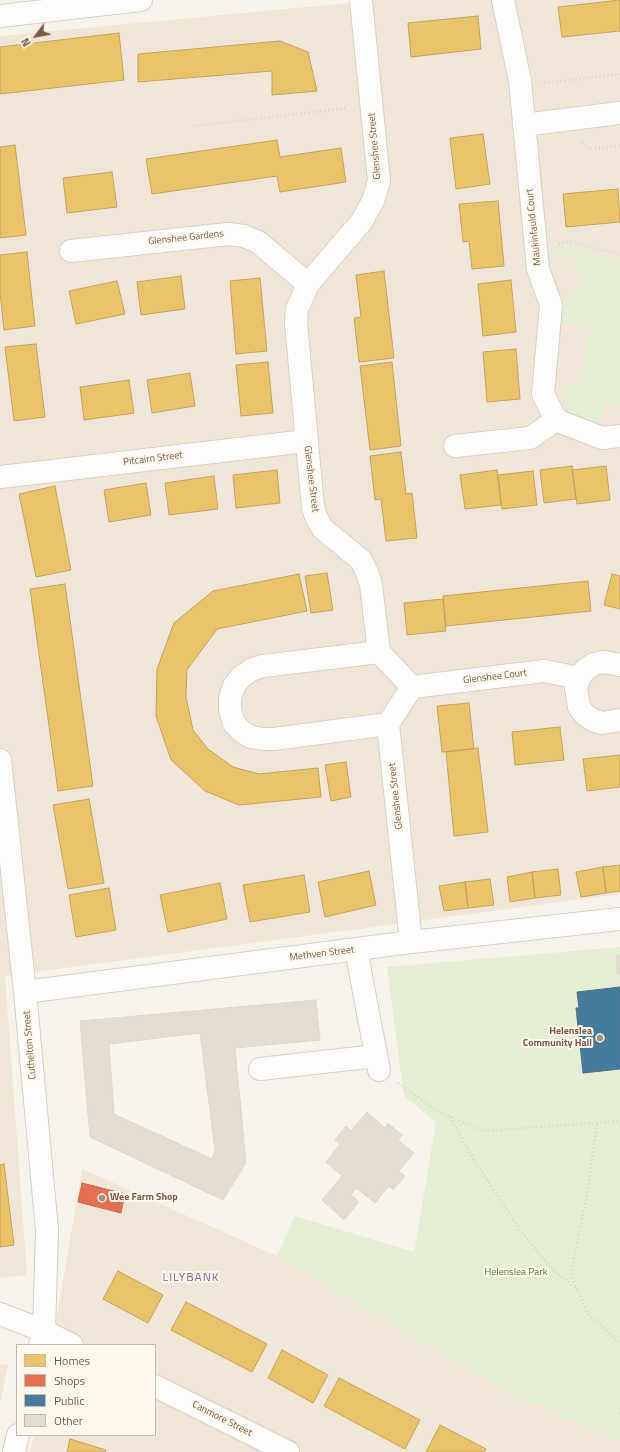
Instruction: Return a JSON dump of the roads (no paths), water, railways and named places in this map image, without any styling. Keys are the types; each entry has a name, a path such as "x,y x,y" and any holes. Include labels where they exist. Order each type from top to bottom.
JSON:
{"street":[{"path":"0,16 141,0"},
{"name":"Glenshee Street","path":"361,0 379,181 373,201 362,222 308,284 297,308 296,323 313,507 316,517 327,533 361,560 367,572 371,585 379,652"},
{"name":"Maukinfauld Court","path":"503,0 520,81 538,269 551,305 543,394 556,420"},
{"path":"524,125 620,113"},
{"name":"Glenshee Gardens","path":"71,251 228,234 244,236 258,242 308,284"},
{"path":"455,446 530,438 556,420 602,438 620,436"},
{"name":"Pitcairn Street","path":"0,477 306,441"},
{"path":"379,652 412,687 388,724 274,739 251,737 241,731 234,723 230,710 230,698 234,686 241,677 251,670 263,666 379,652"},
{"path":"620,665 604,662 594,664 585,670 579,678 576,688 576,697 579,707 585,715 592,720 602,723 620,720"},
{"name":"Glenshee Court","path":"412,687 544,671 579,678"},
{"name":"Glenshee Street","path":"388,724 411,942"},
{"name":"Cuthelton Street","path":"0,760 5,861 25,992 47,1230 42,1338"},
{"name":"Methven Street","path":"25,992 411,942 620,919"},
{"path":"260,1069 378,1063 356,950"},
{"path":"0,1314 42,1338 68,1344"},
{"name":"Canmore Street","path":"156,1387 266,1447 288,1452"},
{"path":"14,1452 18,1436"}],"place":[{"name":"Helenslea Community Hall","path":"600,1038"},
{"name":"Wee Farm Shop","path":"102,1198"}],"district":[{"name":"LILYBANK","path":"191,1278"}],"park label":[{"name":"Helenslea Park","path":"516,1273"}]}
